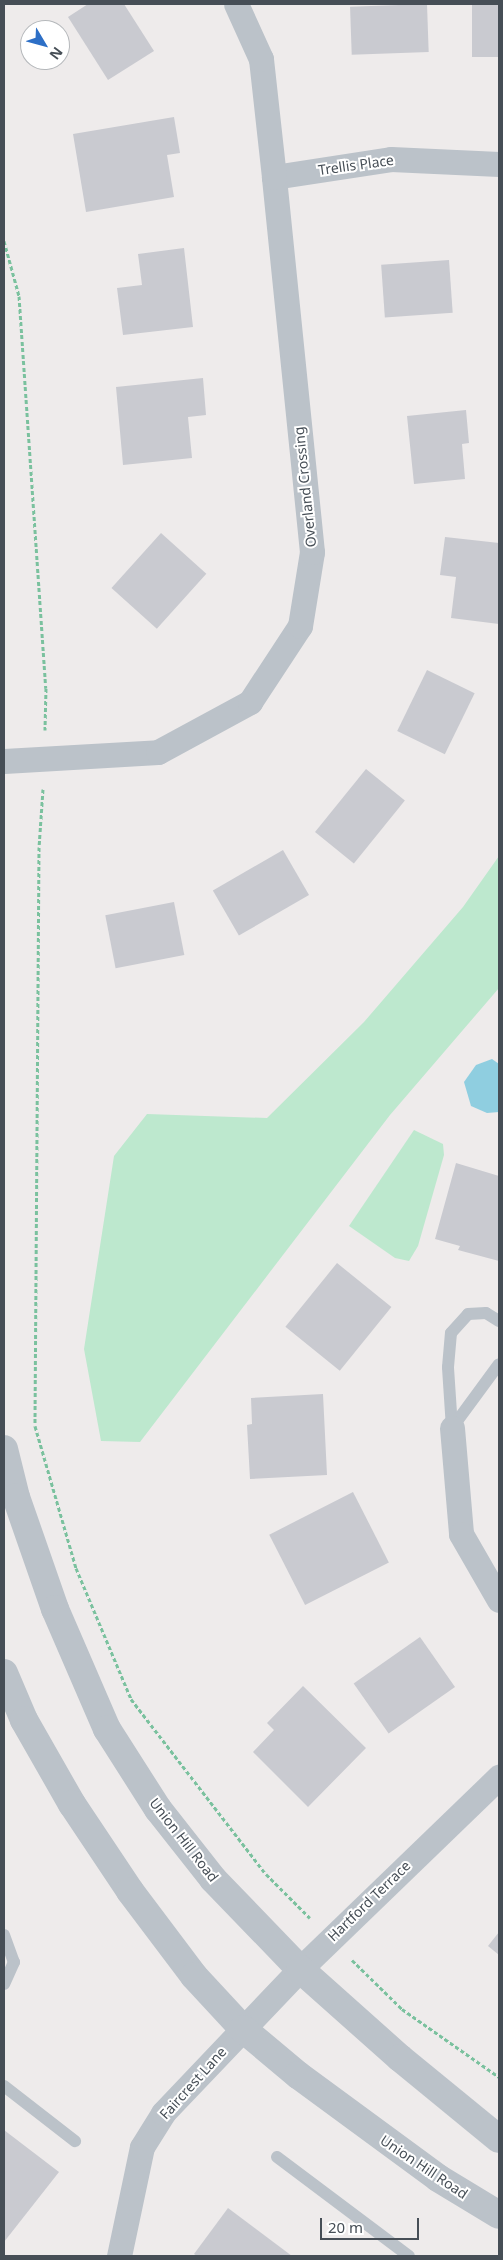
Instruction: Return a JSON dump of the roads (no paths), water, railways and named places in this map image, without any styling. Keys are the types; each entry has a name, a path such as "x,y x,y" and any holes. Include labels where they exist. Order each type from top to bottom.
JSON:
{"street":[{"name":"Overland Crossing","path":"4,761 158,752 250,702 300,626 312,552 274,177 261,59 236,4"},
{"name":"Trellis Place","path":"274,177 391,159 499,164"},
{"path":"452,1428 462,1534 499,1600"},
{"name":"Union Hill Road","path":"4,1449 16,1497 55,1609 106,1729 158,1809 213,1879 300,1969 400,2058 499,2139"},
{"name":"Union Hill Road","path":"4,1672 24,1720 67,1796 130,1891 194,1976 243,2029 378,2136 499,2215"},
{"name":"Hartford Terrace","path":"243,2029 300,1969 499,1778"},
{"name":"Faircrest Lane","path":"119,2256 142,2147 163,2113 243,2029"}],"lane":[{"path":"452,1428 448,1367 451,1333 468,1314 486,1313 499,1321"},
{"path":"452,1428 499,1364"},
{"path":"4,1936 14,1962 4,1984"},
{"path":"4,2086 75,2141"},
{"path":"277,2157 409,2256"}],"water":[{"path":"492,1059 499,1064 499,1112 487,1113 471,1106 464,1082 476,1065"}]}
